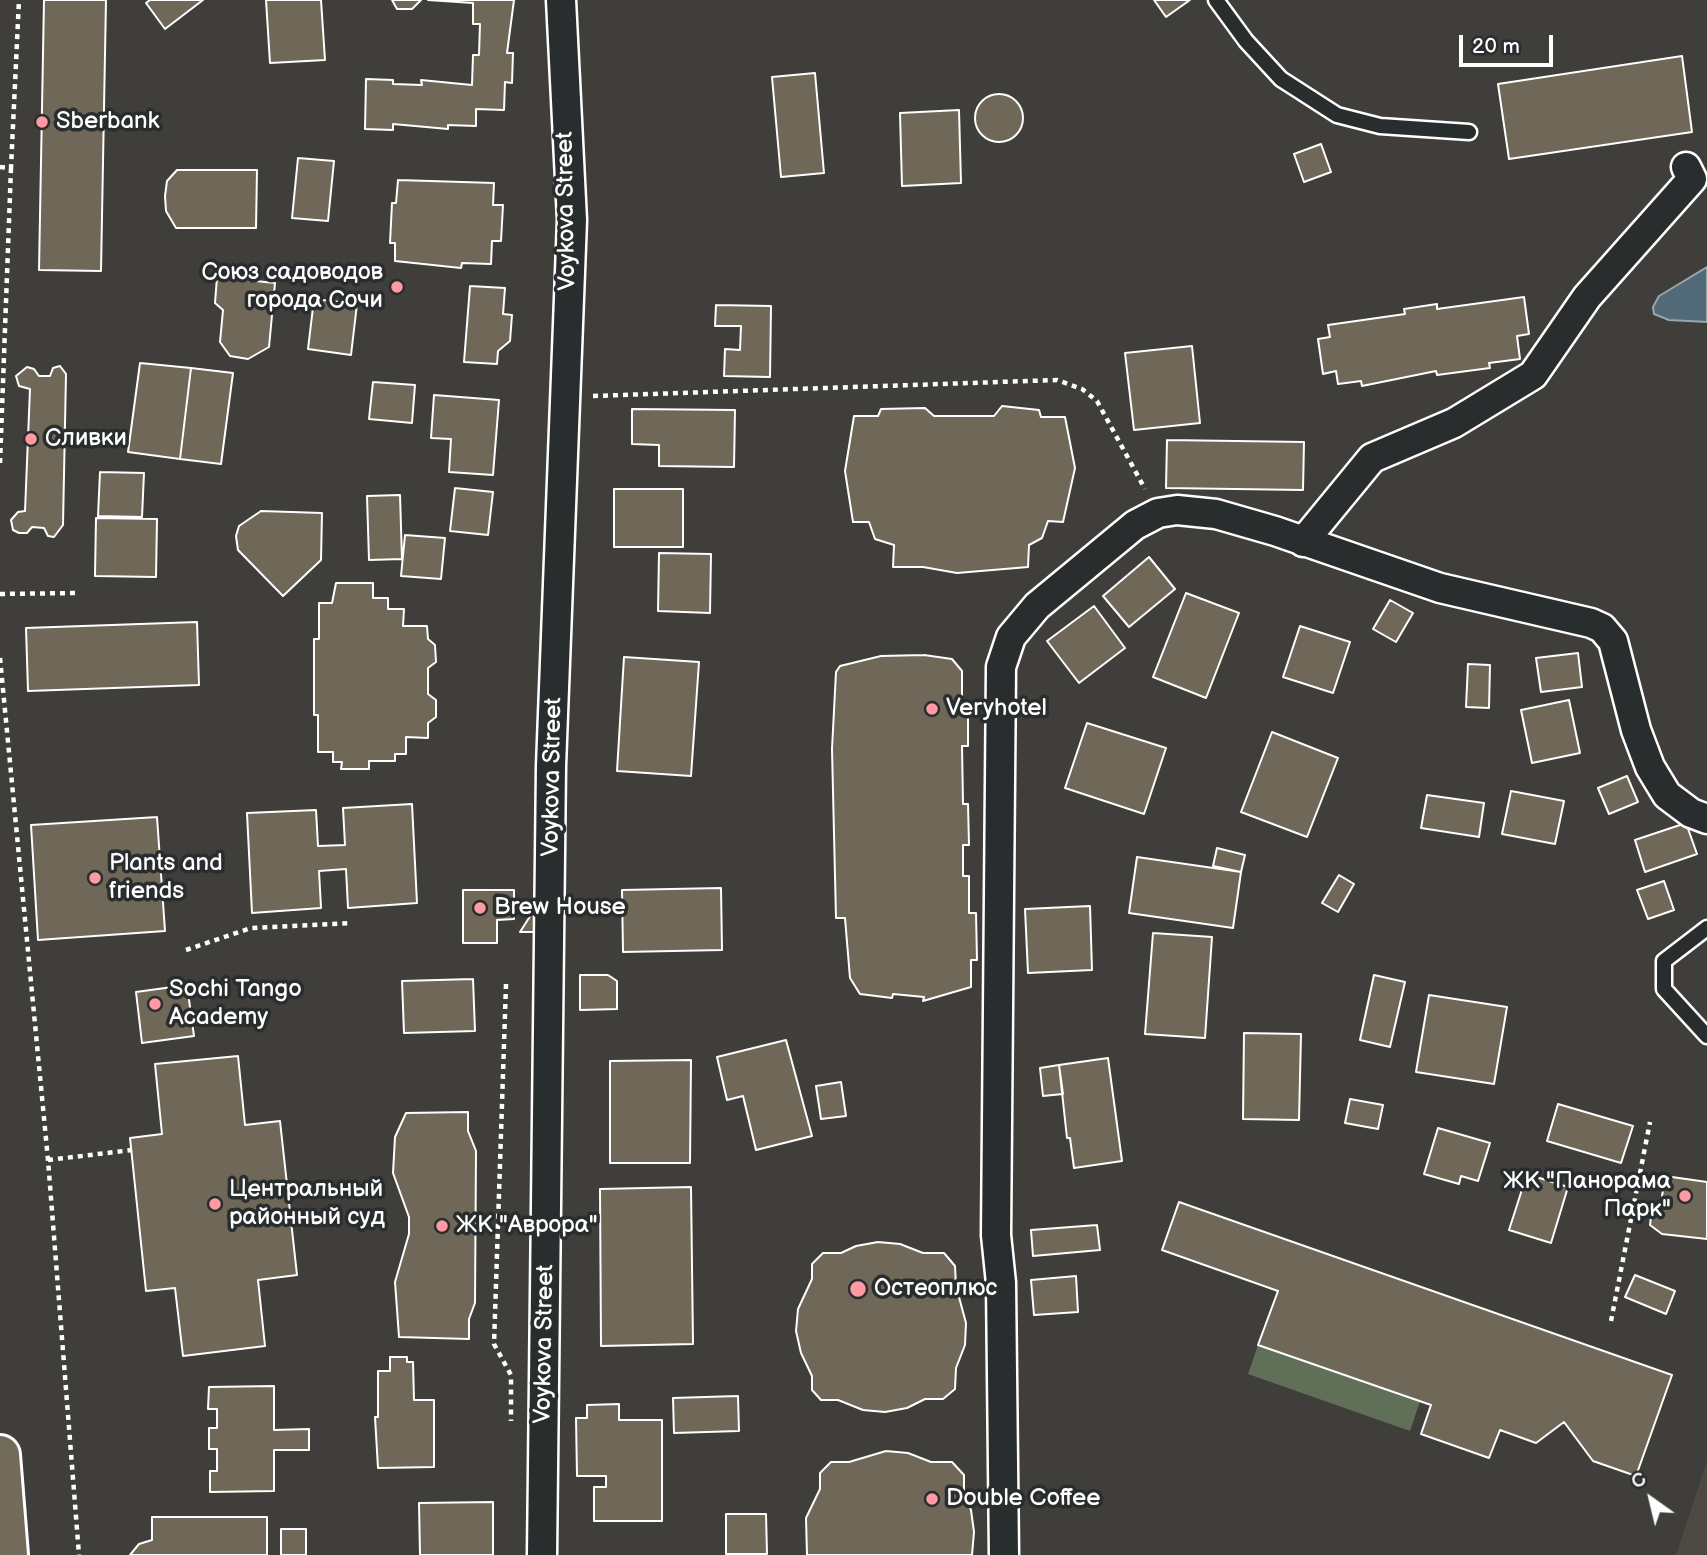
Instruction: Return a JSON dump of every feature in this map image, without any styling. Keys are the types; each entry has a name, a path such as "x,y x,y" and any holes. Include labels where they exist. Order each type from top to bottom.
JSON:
{"main road":[{"path":"0,1455 8,1555"}],"street":[{"name":"Voykova Street","path":"542,1555 551,766 572,220 561,0"},
{"path":"1303,542 1372,458 1454,423 1533,375 1587,297 1692,179 1686,167"},
{"path":"1004,1555 1001,1283 996,1235 1002,667 1011,637 1037,606 1135,525 1157,513 1177,510 1216,514 1440,588 1591,622 1602,628 1613,641 1636,730 1650,767 1667,795 1691,813 1707,818"}],"lane":[{"path":"1216,0 1246,41 1281,79 1337,115 1380,126 1469,132"},
{"path":"1707,928 1664,961 1664,989 1707,1036"}],"path":[{"path":"0,463 19,0"},
{"path":"0,167 11,168"},
{"path":"564,397 1058,380 1082,389 1097,401 1157,513"},
{"path":"0,594 75,593"},
{"path":"0,658 48,1160 79,1555"},
{"path":"186,950 251,928 352,923"},
{"path":"506,984 494,1344 511,1375 511,1430"},
{"path":"1611,1321 1650,1122"},
{"path":"48,1160 131,1150"}],"shaded area":[{"path":"1707,1461 1707,1555 1676,1555"}],"green space":[{"path":"1258,1345 1420,1401 1410,1431 1248,1374"}],"water":[{"path":"1707,267 1707,322 1669,320 1654,314 1653,307 1659,296"}],"building":[{"path":"44,0 106,0 101,271 39,270"},
{"path":"150,0 203,0 165,29 146,3"},
{"path":"266,0 321,0 325,60 270,63"},
{"path":"392,0 421,0 412,9 397,9"},
{"path":"428,0 514,0 507,53 513,53 512,83 505,82 504,110 476,109 476,126 448,125 448,129 393,124 393,130 365,129 366,79 393,80 393,84 422,85 421,80 472,85 473,55 479,55 480,24 473,24 473,3"},
{"path":"1154,0 1190,0 1166,17"},
{"path":"1682,56 1692,132 1509,159 1498,84"},
{"path":"815,73 824,173 781,177 772,77"},
{"path":"999,94 1008,95 1016,101 1022,109 1022,127 1016,135 1008,141 999,142 990,141 982,135 976,127 975,118 976,109 982,101 990,95"},
{"path":"959,110 961,183 902,186 900,113"},
{"path":"1321,144 1331,172 1304,182 1294,154"},
{"path":"298,158 334,161 328,221 292,218"},
{"path":"177,170 257,170 256,228 176,228 166,211 165,196 167,181"},
{"path":"398,180 494,183 493,205 503,205 501,241 492,241 491,264 462,263 461,268 395,261 395,243 390,243 392,203 396,203"},
{"path":"217,277 275,283 269,347 248,359 230,356 220,342 223,310 215,303"},
{"path":"470,286 505,288 503,314 512,315 510,341 498,351 497,364 464,362"},
{"path":"1524,297 1529,334 1517,336 1520,359 1489,363 1490,368 1437,375 1436,371 1362,386 1361,381 1338,384 1336,371 1323,374 1318,339 1330,337 1328,325 1405,314 1404,309 1437,304 1437,309"},
{"path":"314,299 357,304 351,355 308,349"},
{"path":"716,305 771,306 770,377 724,376 725,349 740,350 741,326 715,326"},
{"path":"1192,346 1200,423 1134,430 1125,353"},
{"path":"140,363 191,368 180,459 128,452"},
{"path":"60,366 66,374 63,525 54,537 48,536 44,528 32,527 27,533 19,533 13,530 11,520 18,512 25,511 30,389 19,386 16,376 27,367 34,369 39,376 50,376 53,368"},
{"path":"191,368 233,373 221,464 180,459"},
{"path":"373,382 415,385 412,423 369,419"},
{"path":"434,395 499,400 493,475 449,472 451,439 431,438"},
{"path":"1002,406 1039,410 1041,417 1065,417 1075,468 1063,522 1048,521 1042,538 1029,545 1028,567 957,573 923,567 893,567 894,545 875,539 869,522 853,522 845,471 854,416 878,416 881,409 925,408 934,416 994,416"},
{"path":"632,409 735,410 734,467 659,466 659,445 632,444"},
{"path":"1167,440 1304,442 1303,490 1166,488"},
{"path":"100,472 144,473 142,517 98,516"},
{"path":"455,488 493,492 488,535 450,531"},
{"path":"614,489 683,489 683,547 614,547"},
{"path":"400,495 402,559 369,560 367,496"},
{"path":"261,511 322,513 321,560 283,596 238,550 236,536 239,526"},
{"path":"96,518 157,519 156,577 95,576"},
{"path":"405,535 445,538 441,579 401,576"},
{"path":"659,553 711,554 710,613 658,611"},
{"path":"1149,557 1175,589 1129,627 1103,596"},
{"path":"336,583 373,583 373,598 388,598 388,609 404,609 403,626 427,626 428,639 435,645 436,662 428,668 428,694 436,700 436,717 428,723 428,738 406,737 406,754 395,754 395,761 369,761 369,769 341,769 342,762 333,762 333,752 318,752 318,715 314,715 314,639 319,639 319,603 332,603"},
{"path":"1186,593 1239,613 1206,698 1153,677"},
{"path":"1390,600 1413,613 1396,642 1373,629"},
{"path":"1094,606 1125,648 1079,683 1047,641"},
{"path":"197,622 199,685 28,691 26,628"},
{"path":"1300,626 1350,642 1333,693 1283,677"},
{"path":"1578,653 1582,687 1541,692 1536,658"},
{"path":"924,655 952,659 962,671 962,702 968,702 968,746 962,746 963,804 968,804 969,845 963,845 963,876 969,876 969,913 976,913 977,960 971,960 971,987 923,1001 924,997 893,994 892,998 860,994 850,978 845,918 836,918 832,749 836,672 840,666 881,656"},
{"path":"624,657 699,662 691,776 617,771"},
{"path":"1468,664 1490,665 1489,708 1466,707"},
{"path":"1569,700 1580,753 1532,763 1521,710"},
{"path":"1087,723 1166,748 1144,814 1065,788"},
{"path":"1272,732 1338,758 1307,837 1241,812"},
{"path":"1627,776 1638,802 1609,814 1598,788"},
{"path":"1511,791 1564,801 1555,844 1502,834"},
{"path":"1427,795 1484,803 1479,837 1421,828"},
{"path":"412,804 417,903 348,908 346,869 319,871 321,908 252,913 247,813 316,810 318,846 345,845 343,808"},
{"path":"157,817 165,931 38,940 31,825"},
{"path":"1686,823 1697,854 1645,872 1635,840"},
{"path":"1217,848 1245,855 1241,872 1213,866"},
{"path":"1137,857 1241,872 1233,928 1129,913"},
{"path":"1339,875 1354,884 1338,912 1322,903"},
{"path":"1664,881 1674,910 1648,919 1637,890"},
{"path":"721,888 722,950 623,952 622,890"},
{"path":"463,890 514,890 514,919 497,920 497,943 463,943"},
{"path":"1090,906 1092,970 1028,973 1025,909"},
{"path":"536,907 536,932 520,932"},
{"path":"1153,933 1212,937 1205,1038 1145,1034"},
{"path":"580,975 608,975 617,981 617,1009 580,1010"},
{"path":"1374,975 1405,982 1390,1047 1360,1040"},
{"path":"473,979 475,1031 404,1033 402,981"},
{"path":"187,985 194,1036 142,1043 136,992"},
{"path":"1429,995 1507,1007 1494,1084 1416,1072"},
{"path":"1244,1033 1301,1034 1299,1120 1243,1119"},
{"path":"786,1040 812,1136 756,1150 743,1096 727,1100 717,1057"},
{"path":"238,1056 245,1125 280,1121 297,1275 258,1280 265,1346 183,1356 175,1288 146,1291 130,1138 162,1134 155,1064"},
{"path":"1108,1058 1122,1161 1074,1168 1070,1138 1067,1138 1059,1065"},
{"path":"691,1060 690,1163 610,1163 610,1061"},
{"path":"1059,1065 1063,1094 1043,1096 1040,1068"},
{"path":"841,1082 846,1116 821,1119 816,1086"},
{"path":"1350,1099 1383,1105 1378,1129 1345,1123"},
{"path":"1558,1104 1633,1126 1621,1163 1547,1141"},
{"name":"ЖК \"Аврора\"","path":"468,1112 468,1131 476,1151 475,1303 469,1319 469,1339 399,1337 395,1282 409,1234 409,1217 393,1173 395,1137 406,1113"},
{"path":"1438,1128 1490,1143 1478,1181 1461,1176 1459,1184 1424,1174"},
{"path":"1527,1174 1568,1187 1551,1243 1509,1230"},
{"name":"ЖК \"Панорама Парк\"","path":"1665,1176 1707,1182 1707,1239 1662,1234 1650,1225 1651,1217 1660,1210"},
{"path":"691,1187 693,1344 601,1346 600,1189"},
{"path":"1179,1202 1672,1375 1636,1476 1593,1461 1564,1422 1536,1443 1500,1430 1489,1458 1421,1434 1431,1405 1258,1345 1278,1291 1162,1250"},
{"path":"1097,1225 1100,1250 1033,1256 1031,1230"},
{"path":"878,1242 900,1244 923,1253 944,1253 955,1266 956,1286 966,1323 965,1345 956,1368 955,1389 943,1399 925,1399 907,1408 885,1412 863,1410 838,1400 821,1400 812,1390 812,1376 801,1353 796,1331 798,1309 812,1279 812,1264 823,1253 841,1253 856,1246"},
{"path":"1635,1275 1675,1291 1666,1314 1625,1297"},
{"path":"1076,1276 1078,1312 1034,1315 1031,1280"},
{"path":"390,1357 407,1357 407,1362 413,1362 414,1400 434,1400 434,1467 378,1468 375,1417 378,1417 378,1371 390,1371"},
{"path":"274,1386 274,1430 309,1429 309,1450 274,1450 274,1491 210,1492 210,1471 217,1471 217,1449 209,1449 209,1428 217,1428 217,1409 208,1409 209,1387"},
{"path":"738,1396 739,1431 674,1433 673,1398"},
{"path":"619,1404 619,1420 662,1420 662,1521 594,1521 594,1487 606,1487 606,1476 577,1476 576,1418 587,1418 587,1405"},
{"path":"886,1451 908,1453 931,1462 952,1462 964,1475 964,1495 971,1510 974,1532 972,1555 807,1555 806,1518 820,1489 820,1473 831,1462 849,1462"},
{"path":"493,1502 493,1555 420,1555 419,1503"},
{"path":"726,1514 766,1514 767,1554 726,1554"},
{"path":"152,1517 267,1517 267,1555 130,1555 139,1544 152,1540"},
{"path":"281,1529 306,1529 306,1555 281,1555"}],"place":[{"name":"Sberbank","path":"42,122"},
{"name":"Союз садоводов города Сочи","path":"397,287"},
{"name":"Сливки","path":"31,439"},
{"name":"Veryhotel","path":"932,709"},
{"name":"Plants and friends","path":"95,878"},
{"name":"Brew House","path":"480,908"},
{"name":"Sochi Tango Academy","path":"155,1004"},
{"name":"ЖК \"Панорама Парк\"","path":"1685,1196"},
{"name":"Центральный районный суд","path":"215,1204"},
{"name":"ЖК \"Аврора\"","path":"442,1226"},
{"name":"Остеоплюс","path":"858,1289"},
{"name":"Double Coffee","path":"932,1499"}]}
